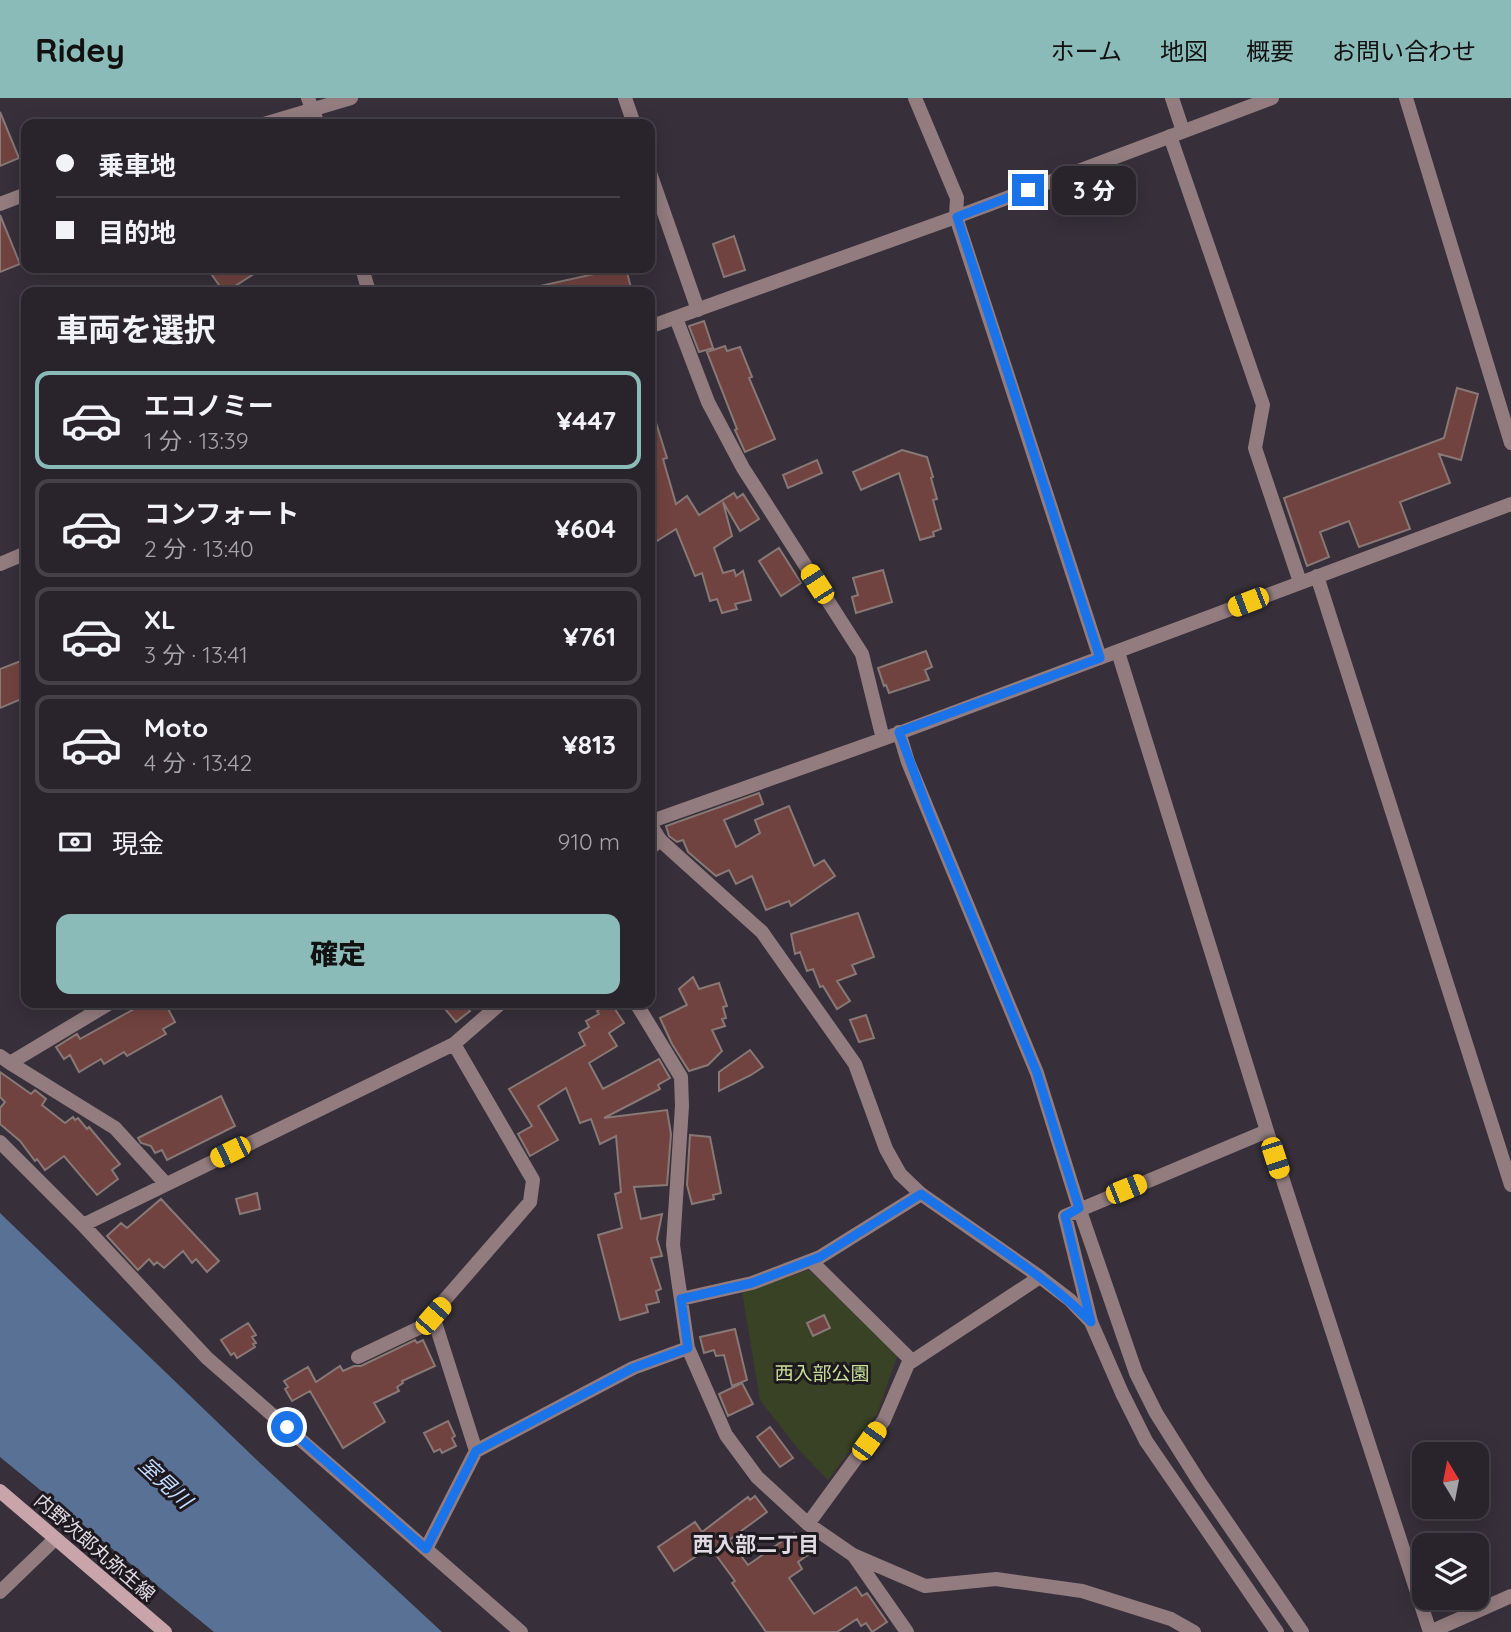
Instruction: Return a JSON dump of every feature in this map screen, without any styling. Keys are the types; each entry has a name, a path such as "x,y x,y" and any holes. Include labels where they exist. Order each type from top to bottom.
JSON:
{"main road":[{"name":"内野次郎丸弥生線","path":"0,1491 165,1632"}],"street":[{"path":"283,119 351,98"},
{"path":"625,98 632,119"},
{"path":"915,98 957,198 957,217 1100,658"},
{"path":"1172,98 1176,133 1263,405 1255,448 1300,582"},
{"path":"655,325 957,217 1272,98"},
{"path":"1406,98 1511,443"},
{"path":"655,187 698,310"},
{"path":"0,204 21,196"},
{"path":"676,318 708,402 743,468 862,654 883,738"},
{"path":"655,820 1118,652 1511,504"},
{"path":"0,564 21,555"},
{"path":"1317,576 1511,1185"},
{"path":"1118,652 1267,1131 1430,1632 1511,1596"},
{"path":"899,732 923,798 1037,1073 1079,1208 1136,1373 1156,1413 1200,1483 1302,1632"},
{"path":"655,844 762,932 855,1064 886,1149 900,1174 921,1194 1070,1300 1091,1322"},
{"path":"101,1008 5,1060 115,1128 166,1184"},
{"path":"83,1225 454,1044 495,1008"},
{"path":"639,1008 681,1077 682,1106 673,1245 688,1348 726,1435 757,1477 808,1524 853,1555 925,1586 996,1579 1082,1591 1171,1619 1194,1632"},
{"path":"358,1357 421,1327 530,1202 533,1180 454,1044"},
{"path":"1267,1131 1065,1216 1091,1322 1146,1441 1277,1632"},
{"path":"0,1142 83,1225 207,1358 522,1632"},
{"path":"681,1299 752,1283 811,1261 921,1194"},
{"path":"811,1261 912,1361"},
{"path":"808,1524 884,1420 908,1364 1040,1277"},
{"path":"433,1316 476,1451"},
{"path":"426,1549 476,1451 633,1368 688,1348"},
{"path":"0,1592 54,1539"},
{"path":"853,1555 907,1632"}],"green space":[{"name":"西入部公園","path":"809,1270 898,1354 877,1414 828,1480 799,1450 760,1400 742,1291"}],"water":[{"name":"室見川","path":"0,1213 260,1463 442,1632 214,1632 0,1457"}],"building":[{"path":"0,112 19,158 0,166"},
{"path":"0,215 20,264 0,272"},
{"path":"734,236 745,270 724,277 713,244"},
{"path":"211,273 255,273 234,287 220,287"},
{"path":"598,273 627,273 631,287 540,287"},
{"path":"704,321 713,348 699,352 689,326"},
{"path":"725,346 727,351 740,347 752,377 749,378 775,439 745,452 707,352"},
{"path":"1457,388 1478,394 1461,460 1439,454 1450,483 1400,502 1410,529 1359,547 1349,521 1320,532 1329,557 1307,566 1284,498 1444,438"},
{"path":"655,419 667,458 663,459 676,504 687,496 699,515 734,493 737,498 743,494 759,519 740,531 723,502 732,536 714,548 723,573 734,570 736,576 743,571 751,600 735,604 737,609 722,613 717,599 710,601 702,573 695,576 676,529 655,542"},
{"path":"902,450 927,457 933,477 931,478 937,499 933,500 941,529 933,532 934,536 920,540 899,473 861,490 853,472"},
{"path":"817,460 822,473 788,488 783,475"},
{"path":"779,548 801,583 781,596 759,561"},
{"path":"883,570 892,602 856,613 852,597 858,595 853,578"},
{"path":"926,651 932,667 925,670 929,680 889,693 878,668"},
{"path":"21,661 21,699 0,708 0,669"},
{"path":"759,793 763,804 724,820 736,847 760,833 755,820 789,806 814,866 824,860 835,876 791,906 789,901 766,910 752,876 736,884 729,870 716,876 688,852 683,840 677,842 669,836 666,826"},
{"path":"858,913 874,957 852,965 856,974 837,981 850,1001 837,1009 823,986 820,987 813,969 807,971 800,952 795,954 791,934"},
{"path":"693,977 699,989 719,983 727,1006 723,1007 726,1018 722,1019 725,1026 712,1030 722,1051 708,1065 689,1071 660,1018 687,1005 679,989"},
{"path":"136,1008 168,1008 175,1022 163,1029 166,1034 127,1056 124,1052 104,1064 101,1059 79,1072 70,1055 64,1059 56,1047 77,1034 80,1039"},
{"path":"444,1008 467,1008 470,1011 456,1022"},
{"path":"614,1008 624,1023 609,1033 617,1046 589,1063 603,1089 659,1059 670,1078 658,1085 660,1089 604,1118 667,1110 671,1134 667,1185 634,1187 641,1219 662,1214 657,1239 662,1256 651,1258 661,1289 656,1291 659,1302 646,1305 648,1312 620,1320 598,1235 622,1228 615,1194 621,1192 616,1136 600,1144 591,1119 580,1123 566,1088 538,1106 558,1140 530,1156 518,1134 532,1126 509,1089 585,1045 579,1033 589,1027 586,1021 599,1014 597,1011"},
{"path":"866,1015 874,1038 859,1042 850,1020"},
{"path":"750,1050 763,1067 719,1091 719,1072"},
{"path":"0,1072 31,1094 35,1090 46,1099 42,1105 65,1123 73,1117 75,1120 78,1118 87,1129 89,1127 120,1164 112,1170 118,1179 97,1195 64,1156 45,1170 37,1159 35,1161 20,1141 0,1124 0,1108 5,1102 0,1097"},
{"path":"221,1096 235,1126 167,1160 162,1150 155,1153 151,1146 141,1143 138,1138"},
{"path":"690,1135 710,1137 721,1193 713,1195 714,1199 692,1204 687,1185"},
{"path":"257,1193 260,1209 240,1214 236,1199"},
{"path":"161,1199 219,1261 207,1272 196,1259 192,1263 183,1251 164,1268 157,1262 154,1265 149,1259 138,1270 107,1236 121,1223 127,1228"},
{"path":"824,1315 830,1328 813,1336 807,1323"},
{"path":"248,1323 256,1335 252,1337 256,1343 253,1344 255,1347 237,1358 234,1353 231,1355 221,1340"},
{"path":"735,1329 747,1380 732,1386 724,1355 716,1356 714,1350 704,1353 700,1337"},
{"path":"415,1340 417,1343 423,1340 435,1366 402,1381 397,1387 399,1391 374,1403 385,1422 343,1448 310,1391 292,1401 285,1389 288,1387 284,1381 308,1367 316,1382 340,1366 343,1371 361,1366"},
{"path":"742,1383 753,1404 728,1416 719,1394"},
{"path":"448,1421 456,1446 442,1453 440,1449 434,1452 424,1433"},
{"path":"770,1427 793,1458 780,1467 757,1437"},
{"path":"755,1496 767,1512 729,1540 748,1565 794,1533 800,1541 806,1537 815,1550 798,1562 802,1569 789,1578 814,1614 856,1587 862,1596 867,1593 887,1622 872,1632 866,1623 861,1626 857,1619 837,1632 766,1632 732,1583 735,1581 710,1547 674,1571 658,1547 695,1522 702,1532 748,1497 750,1500"}],"district":[{"name":"西入部二丁目","path":"756,1545"}],"route":[{"path":"287,1427 426,1549 476,1451 633,1368 688,1348 681,1299 752,1283 820,1257 921,1194 1040,1277 1070,1300 1091,1322 1065,1216 1079,1208 1037,1073 908,762 899,732 1100,658 957,217 1028,190"}]}
